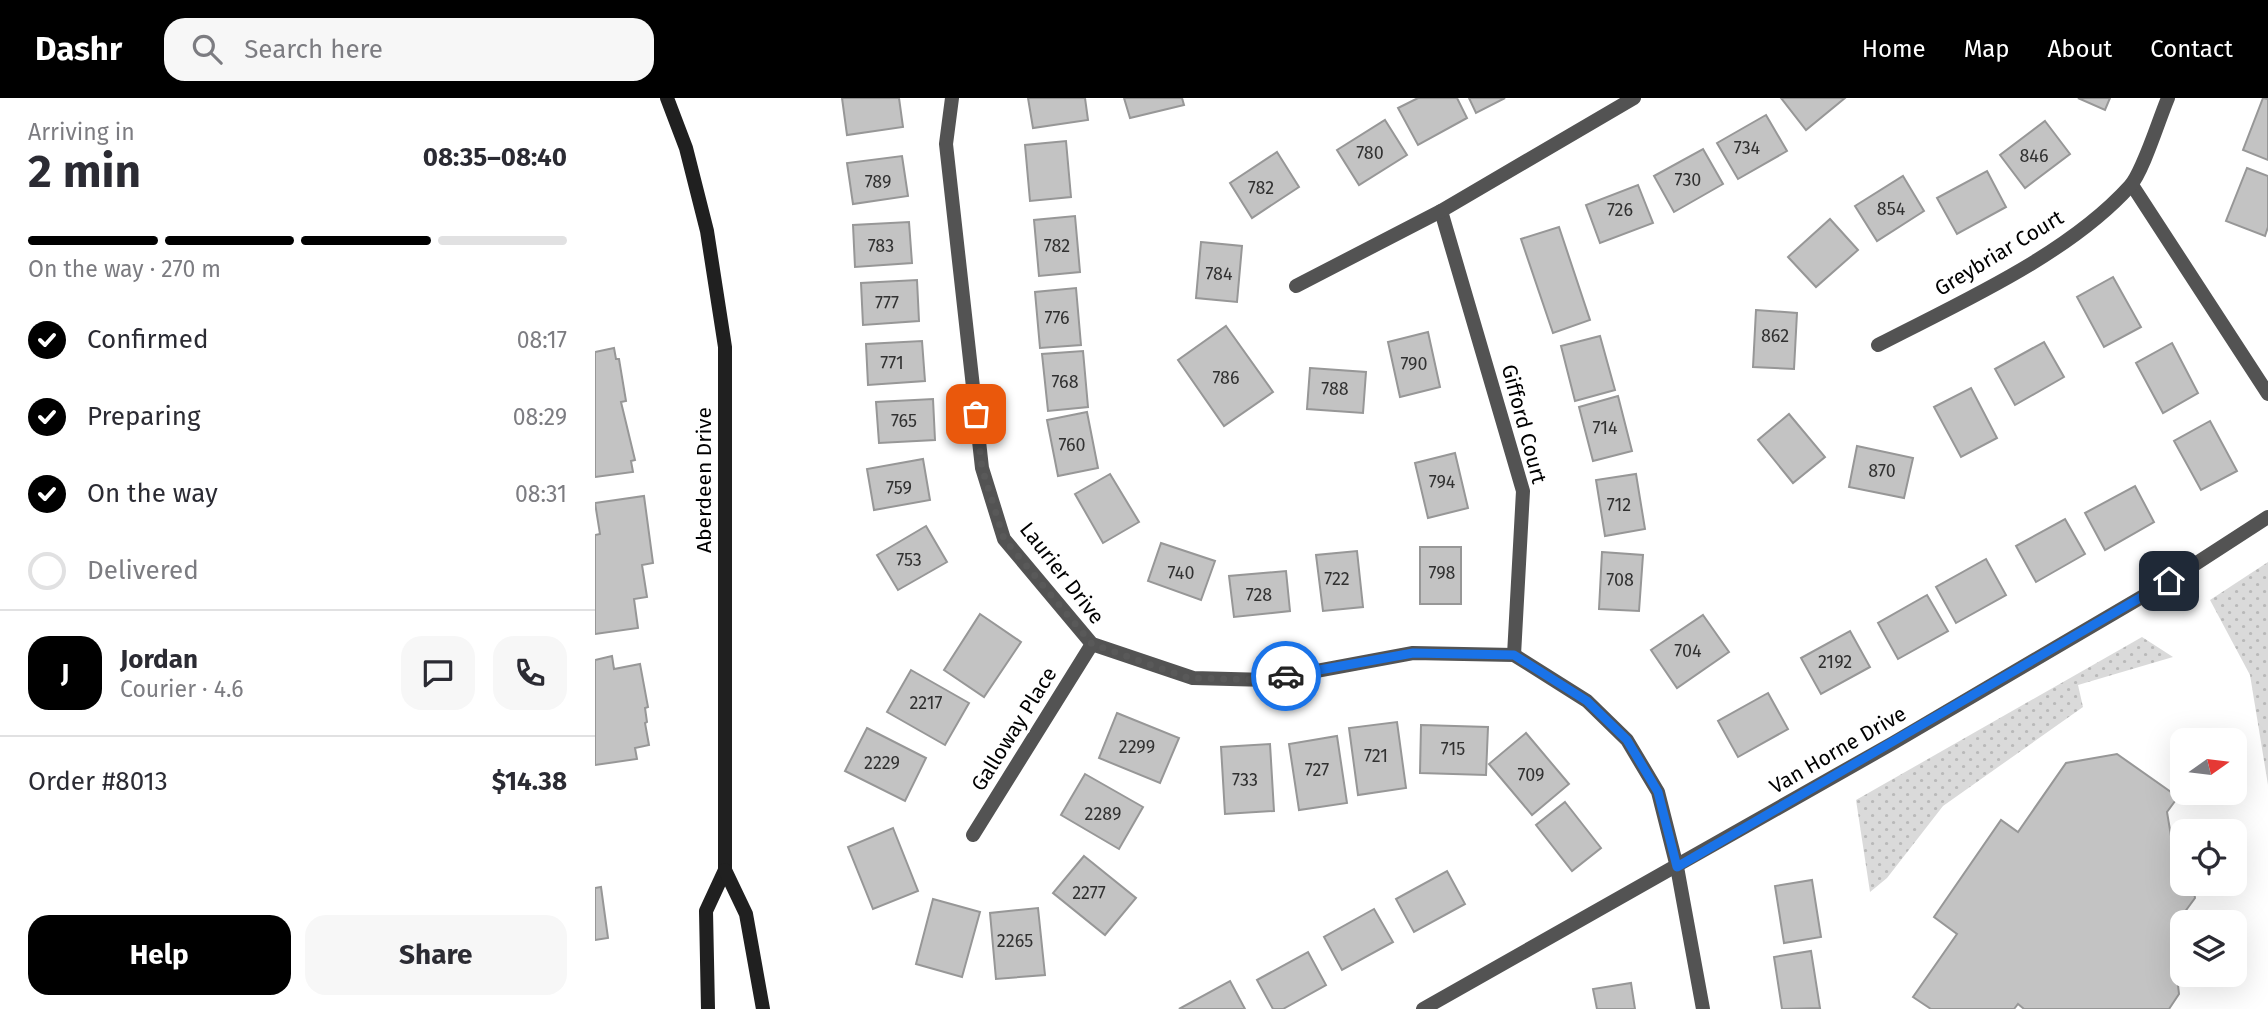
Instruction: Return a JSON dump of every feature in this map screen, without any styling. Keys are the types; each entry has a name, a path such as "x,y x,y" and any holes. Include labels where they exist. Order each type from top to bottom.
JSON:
{"main road":[{"name":"Aberdeen Drive","path":"667,98 686,148 707,231 725,347 725,870 706,911 708,1009"},
{"name":"Aberdeen Drive","path":"725,870 746,914 763,1009"}],"street":[{"name":"Laurier Drive","path":"952,98 946,144 982,468 1004,539 1092,644 1193,678 1268,680 1413,653 1514,655"},
{"path":"1296,286 1441,211 1634,98"},
{"name":"Greybriar Court","path":"1878,345 1998,282 2061,243 2132,184 2168,98"},
{"path":"2132,184 2268,394"},
{"name":"Gifford Court","path":"1441,211 1523,491 1514,655"},
{"name":"Van Horne Drive","path":"1423,1009 1677,867 2169,581 2268,517"},
{"name":"Galloway Place","path":"973,835 1092,644"},
{"path":"1514,655 1587,701 1627,740 1658,792 1677,867 1703,1009"}],"shaded area":[{"path":"2268,562 2268,785 2250,675 2210,600"},
{"path":"2142,637 2173,657 2078,685 2083,707 1943,806 1887,878 1870,892 1856,800"}],"building":[{"path":"842,98 899,98 903,127 847,135"},
{"path":"1028,98 1085,98 1088,120 1033,128"},
{"path":"1124,98 1182,98 1184,105 1130,118"},
{"path":"1418,98 1457,98 1467,118 1418,145 1398,108"},
{"path":"1469,98 1505,98 1476,113"},
{"path":"1781,98 1845,98 1806,130"},
{"path":"2078,98 2110,98 2105,110"},
{"path":"2263,98 2268,99 2268,160 2243,150"},
{"path":"1766,115 1787,151 1738,179 1717,143"},
{"path":"1385,120 1407,155 1359,185 1337,150"},
{"path":"2045,121 2070,154 2025,188 2000,155"},
{"path":"1066,141 1071,197 1030,201 1025,145"},
{"path":"1703,149 1723,184 1674,212 1654,176"},
{"path":"1277,152 1299,187 1252,218 1230,183"},
{"path":"902,156 908,196 853,204 847,163"},
{"path":"2247,168 2268,176 2268,227 2265,236 2226,221"},
{"path":"1987,171 2006,207 1957,234 1937,198"},
{"path":"1903,176 1924,211 1877,241 1855,206"},
{"path":"1638,185 1653,223 1600,243 1586,205"},
{"path":"1075,216 1080,272 1039,276 1034,220"},
{"path":"1830,219 1858,250 1816,287 1788,257"},
{"path":"909,222 912,263 855,267 853,225"},
{"path":"1559,227 1590,320 1553,333 1521,239"},
{"path":"1201,242 1242,246 1237,302 1196,298"},
{"path":"2113,277 2141,327 2104,347 2077,297"},
{"path":"917,280 919,321 863,325 861,283"},
{"path":"1076,288 1081,345 1040,348 1035,292"},
{"path":"1756,310 1797,313 1794,369 1753,367"},
{"path":"1226,326 1273,392 1224,426 1178,360"},
{"path":"1428,332 1440,387 1400,397 1388,342"},
{"path":"1600,336 1615,390 1575,401 1561,346"},
{"path":"922,341 925,381 868,385 866,344"},
{"path":"2044,342 2064,377 2015,405 1995,369"},
{"path":"2172,343 2198,393 2163,413 2136,363"},
{"path":"614,348 616,359 619,359 626,401 621,402 635,460 631,461 633,472 595,477 595,352"},
{"path":"1083,351 1088,407 1048,411 1042,354"},
{"path":"1310,368 1366,372 1363,413 1307,409"},
{"path":"1971,388 1997,438 1961,457 1934,407"},
{"path":"1618,396 1632,451 1593,461 1579,407"},
{"path":"933,399 935,440 879,443 876,402"},
{"path":"1087,412 1098,468 1058,476 1047,420"},
{"path":"1789,414 1825,457 1793,483 1758,440"},
{"path":"2210,421 2237,471 2201,490 2174,441"},
{"path":"1857,446 1913,458 1904,498 1849,487"},
{"path":"1455,453 1468,508 1428,518 1415,463"},
{"path":"923,459 930,500 874,510 867,469"},
{"path":"1110,474 1139,522 1103,543 1075,494"},
{"path":"1636,474 1645,529 1605,536 1596,480"},
{"path":"2135,486 2154,522 2105,550 2085,513"},
{"path":"644,496 653,563 642,565 647,597 634,599 638,628 595,634 595,535 600,534 595,503"},
{"path":"2065,519 2085,554 2036,582 2016,546"},
{"path":"926,526 947,562 898,590 877,555"},
{"path":"1161,543 1215,561 1201,600 1148,581"},
{"path":"1420,547 1461,547 1461,604 1420,604"},
{"path":"1357,551 1363,607 1323,611 1316,555"},
{"path":"1602,552 1643,555 1639,611 1599,609"},
{"path":"1986,559 2006,595 1956,623 1936,587"},
{"path":"1286,571 1290,611 1234,617 1229,576"},
{"path":"1927,595 1948,631 1898,659 1878,623"},
{"path":"980,614 1021,642 984,697 944,670"},
{"path":"1703,615 1729,652 1677,688 1651,650"},
{"path":"1850,631 1870,667 1821,694 1801,658"},
{"path":"612,656 614,669 640,664 648,707 645,708 645,723 649,745 635,748 637,759 595,765 595,660"},
{"path":"911,670 969,703 945,745 887,712"},
{"path":"1768,693 1788,729 1738,757 1718,721"},
{"path":"1117,713 1179,738 1160,783 1099,758"},
{"path":"1397,722 1406,788 1358,795 1349,728"},
{"path":"1421,725 1488,727 1486,775 1420,773"},
{"path":"867,728 926,758 905,801 845,771"},
{"path":"1526,733 1569,784 1532,815 1489,764"},
{"path":"1337,736 1347,803 1299,810 1289,744"},
{"path":"1270,744 1274,811 1225,814 1221,747"},
{"path":"2117,754 2170,791 2170,805 2172,805 2167,812 2170,830 2170,896 2195,898 2186,910 2170,910 2170,987 2178,987 2179,994 2169,1009 2024,1009 2018,1004 2014,1009 1931,1009 1913,997 1957,934 1934,917 2001,820 2018,832 2066,763"},
{"path":"1085,774 1143,807 1119,849 1061,815"},
{"path":"1565,802 1601,848 1572,871 1536,825"},
{"path":"893,828 918,891 873,909 848,847"},
{"path":"1084,856 1136,898 1105,935 1053,893"},
{"path":"1447,871 1465,904 1414,932 1396,899"},
{"path":"1812,880 1821,937 1784,943 1775,886"},
{"path":"601,887 608,938 595,940 595,888"},
{"path":"933,899 980,912 962,977 916,964"},
{"path":"1038,908 1045,975 996,979 990,913"},
{"path":"1374,909 1393,942 1342,970 1324,937"},
{"path":"1811,951 1820,1008 1782,1009 1774,957"},
{"path":"1308,952 1326,985 1283,1009 1273,1009 1257,980"},
{"path":"1230,981 1245,1009 1179,1009"},
{"path":"1631,983 1635,1009 1597,1009 1593,989"}],"way so far":[{"path":"976,414 982,468 1004,539 1092,644 1188,678 1268,680 1286,676"}],"route":[{"path":"1286,676 1413,653 1514,655 1587,701 1627,740 1658,792 1677,867 2169,581"}]}
